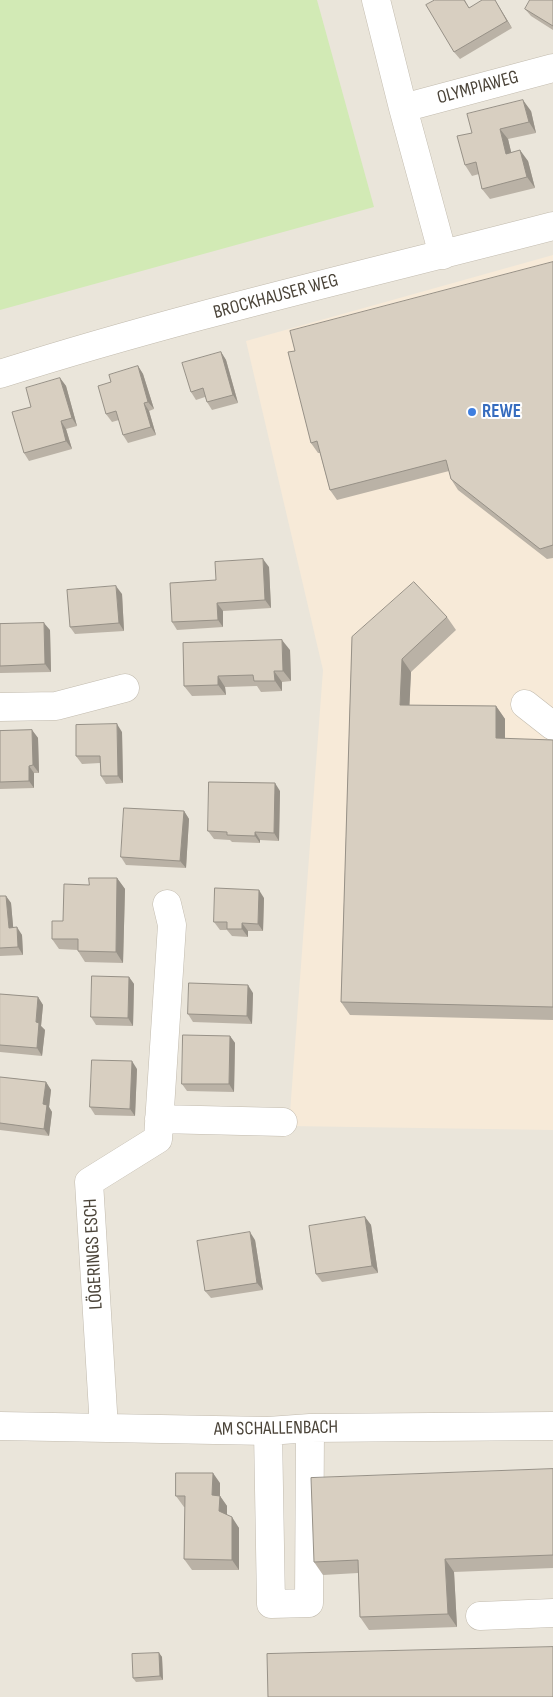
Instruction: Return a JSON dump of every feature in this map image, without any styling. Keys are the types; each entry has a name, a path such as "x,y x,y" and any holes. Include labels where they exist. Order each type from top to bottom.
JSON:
{"street":[{"path":"376,0 443,255"},
{"name":"OLYMPIAWEG","path":"403,108 553,68"},
{"name":"BROCKHAUSER WEG","path":"0,374 56,356 553,226"},
{"path":"0,707 56,706 124,688"},
{"path":"525,704 553,726"},
{"name":"LÖGERINGS ESCH","path":"104,1428 89,1182 158,1139 172,925 167,904"},
{"path":"160,1119 283,1122"},
{"name":"AM SCHALLENBACH","path":"0,1426 268,1431 310,1428 553,1426"},
{"path":"268,1431 271,1604 309,1602 310,1428"},
{"path":"480,1616 553,1613"}],"shaded area":[{"path":"0,0 553,0 553,1697 0,1697"},
{"path":"553,255 553,1130 289,1126 323,670 246,341"}],"green space":[{"path":"0,0 317,0 374,207 0,310"}],"building":[{"path":"435,0 464,0 469,8 482,0 495,0 507,21 454,52 426,5"},
{"path":"530,0 553,0 553,26 525,9"},
{"path":"523,100 529,122 500,129 506,154 520,150 527,177 482,189 476,162 465,165 457,136 472,133 467,114"},
{"path":"553,262 553,545 540,549 451,479 446,460 330,490 317,441 311,443 288,352 295,351 290,331"},
{"path":"221,352 233,395 207,402 203,388 191,392 182,363"},
{"path":"138,366 148,402 144,403 151,427 123,435 116,411 106,414 98,386 111,382 109,375"},
{"path":"60,378 72,418 61,421 66,441 24,453 12,412 31,407 26,388"},
{"path":"263,559 265,600 217,603 218,620 172,622 170,583 216,580 215,562"},
{"path":"414,582 447,617 402,659 400,705 496,706 496,738 553,740 553,1007 341,1002 352,637"},
{"path":"116,586 119,623 70,627 67,590"},
{"path":"44,623 45,664 0,666 0,624"},
{"path":"282,640 283,671 274,671 275,681 254,681 253,675 218,676 218,685 184,686 183,643"},
{"path":"117,724 118,776 101,776 100,756 76,756 76,725"},
{"path":"32,730 33,765 29,766 29,781 0,782 0,731"},
{"path":"209,782 275,783 274,833 255,832 255,836 227,835 227,832 208,831"},
{"path":"124,808 184,811 180,861 121,857"},
{"path":"89,878 117,878 116,952 78,951 78,939 52,939 52,921 63,921 64,884 89,885"},
{"path":"215,888 259,890 258,924 242,923 242,929 227,929 227,922 214,922"},
{"path":"0,896 6,896 9,928 17,927 18,947 0,948"},
{"path":"92,976 129,977 128,1018 91,1017"},
{"path":"189,983 248,985 247,1016 188,1014"},
{"path":"0,994 38,997 36,1022 39,1023 37,1048 0,1045"},
{"path":"183,1035 230,1036 229,1084 182,1084"},
{"path":"92,1060 132,1061 130,1109 90,1107"},
{"path":"0,1077 46,1082 43,1104 47,1105 44,1129 0,1123"},
{"path":"365,1217 372,1266 316,1274 309,1226"},
{"path":"250,1232 257,1283 205,1291 197,1241"},
{"path":"553,1469 553,1555 445,1559 448,1614 360,1617 358,1560 314,1562 311,1478"},
{"path":"176,1473 213,1473 212,1495 220,1496 219,1511 232,1517 232,1560 184,1559 185,1496 176,1496"},
{"path":"553,1647 553,1697 268,1697 267,1654"},
{"path":"159,1653 160,1676 133,1678 132,1654"}],"place":[{"name":"REWE","path":"472,412"}]}
